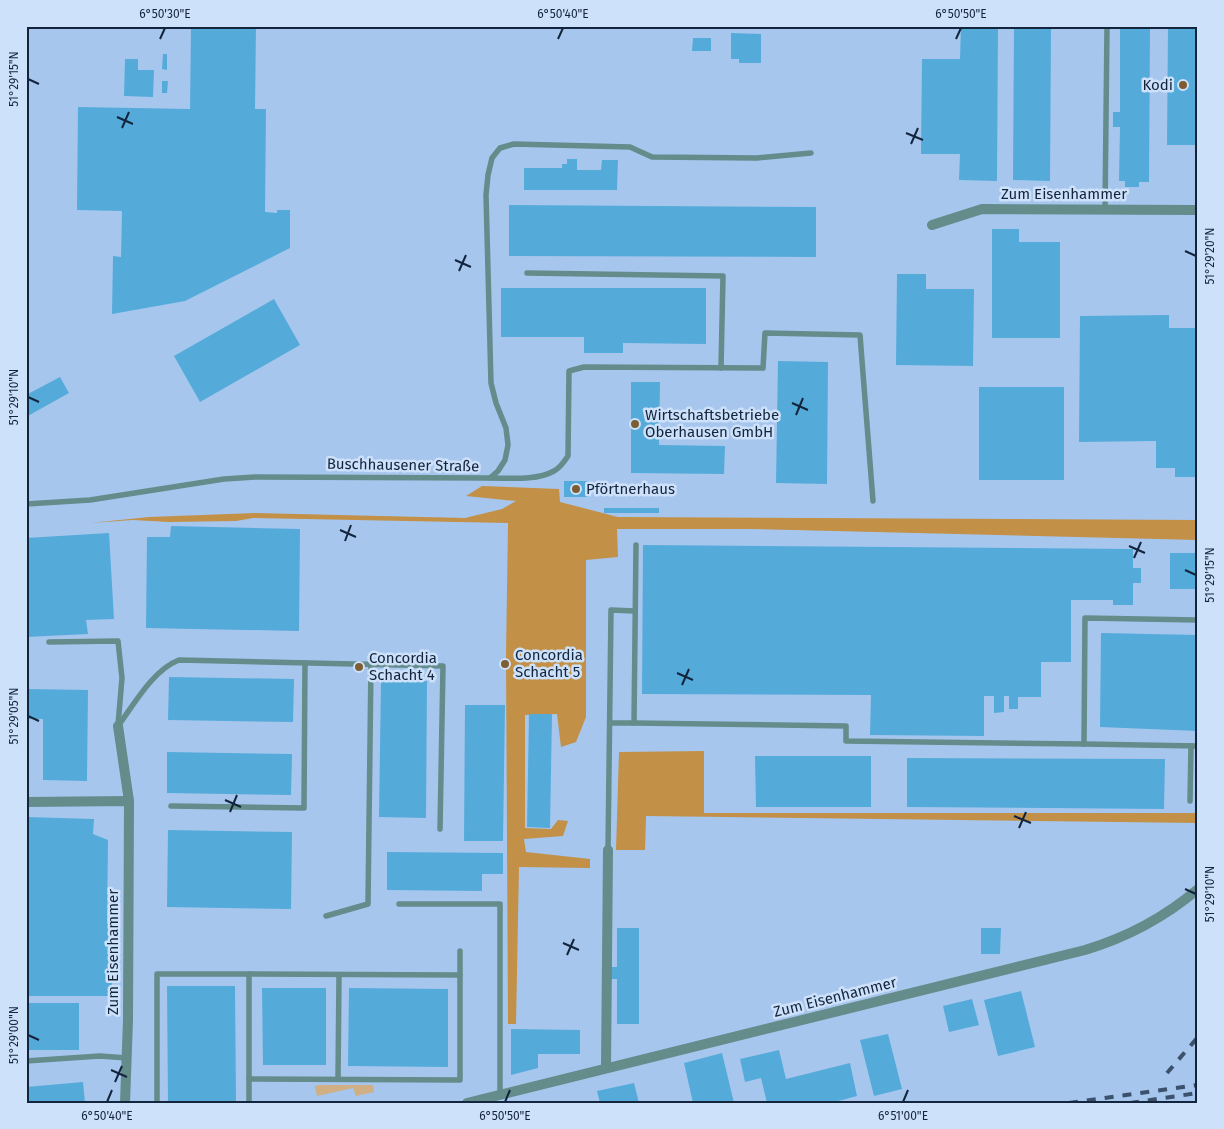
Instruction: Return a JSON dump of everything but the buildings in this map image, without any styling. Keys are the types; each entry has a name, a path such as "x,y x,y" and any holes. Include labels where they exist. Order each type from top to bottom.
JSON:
{"street":[{"name":"Zum Eisenhammer","path":"932,225 982,209 1198,210"},
{"name":"Zum Eisenhammer","path":"118,726 129,802 125,1103"},
{"path":"26,802 129,802"},
{"path":"606,1068 608,850"},
{"name":"Zum Eisenhammer","path":"467,1103 1085,950 1113,940 1141,926 1176,906 1198,889"}],"lane":[{"path":"1106,210 1107,26"},
{"name":"Buschhausener Straße","path":"26,504 90,500 194,483 254,477 490,478 498,471 505,460 508,445 506,428 496,403 491,383 486,195 492,158 500,148 514,144 630,147 652,157 757,158 811,153"},
{"path":"527,273 723,276 721,368"},
{"path":"490,478 517,478 544,474 555,470 568,456 569,371 584,367 763,368 765,333 860,335 873,501"},
{"path":"634,723 636,545"},
{"path":"608,850 611,610 635,611"},
{"path":"1084,744 1085,618 1198,620"},
{"path":"49,642 118,641 122,678 118,726"},
{"path":"118,726 159,672 169,664 179,660 443,666 440,829"},
{"path":"171,806 304,808 305,663"},
{"path":"326,916 368,904 371,664"},
{"path":"610,723 846,726 846,741 1194,746 1190,802"},
{"path":"399,904 500,904 500,1094"},
{"path":"249,1079 460,1080 460,950"},
{"path":"157,1103 157,974 460,975"},
{"path":"248,1103 249,974"},
{"path":"338,1079 339,975"},
{"path":"26,1061 100,1056 127,1058"}],"shaded area":[{"path":"26,26 1198,26 1198,1103 26,1103"},
{"path":"482,486 559,489 560,502 618,517 1198,520 1198,540 749,529 617,529 618,557 586,560 586,717 576,742 561,747 557,714 525,715 525,828 551,829 558,820 568,821 563,836 524,839 526,852 590,859 590,868 519,867 516,1024 508,1024 506,655 508,523 253,518 236,521 169,522 133,520 90,523 149,517 255,513 465,518 502,509 516,501 466,496"},
{"path":"704,751 704,813 1198,813 1198,823 646,816 645,850 616,850 619,752"},
{"path":"373,1085 374,1092 356,1096 353,1088 317,1096 315,1086"}],"railway":[{"path":"1167,1073 1198,1037"},
{"path":"1069,1103 1198,1085"},
{"path":"1130,1103 1198,1093"}],"place":[{"name":"Kodi","path":"1183,85"},
{"name":"Wirtschaftsbetriebe Oberhausen GmbH","path":"635,424"},
{"name":"Pförtnerhaus","path":"576,489"},
{"name":"Concordia Schacht 5","path":"505,664"},
{"name":"Concordia Schacht 4","path":"359,667"}]}
